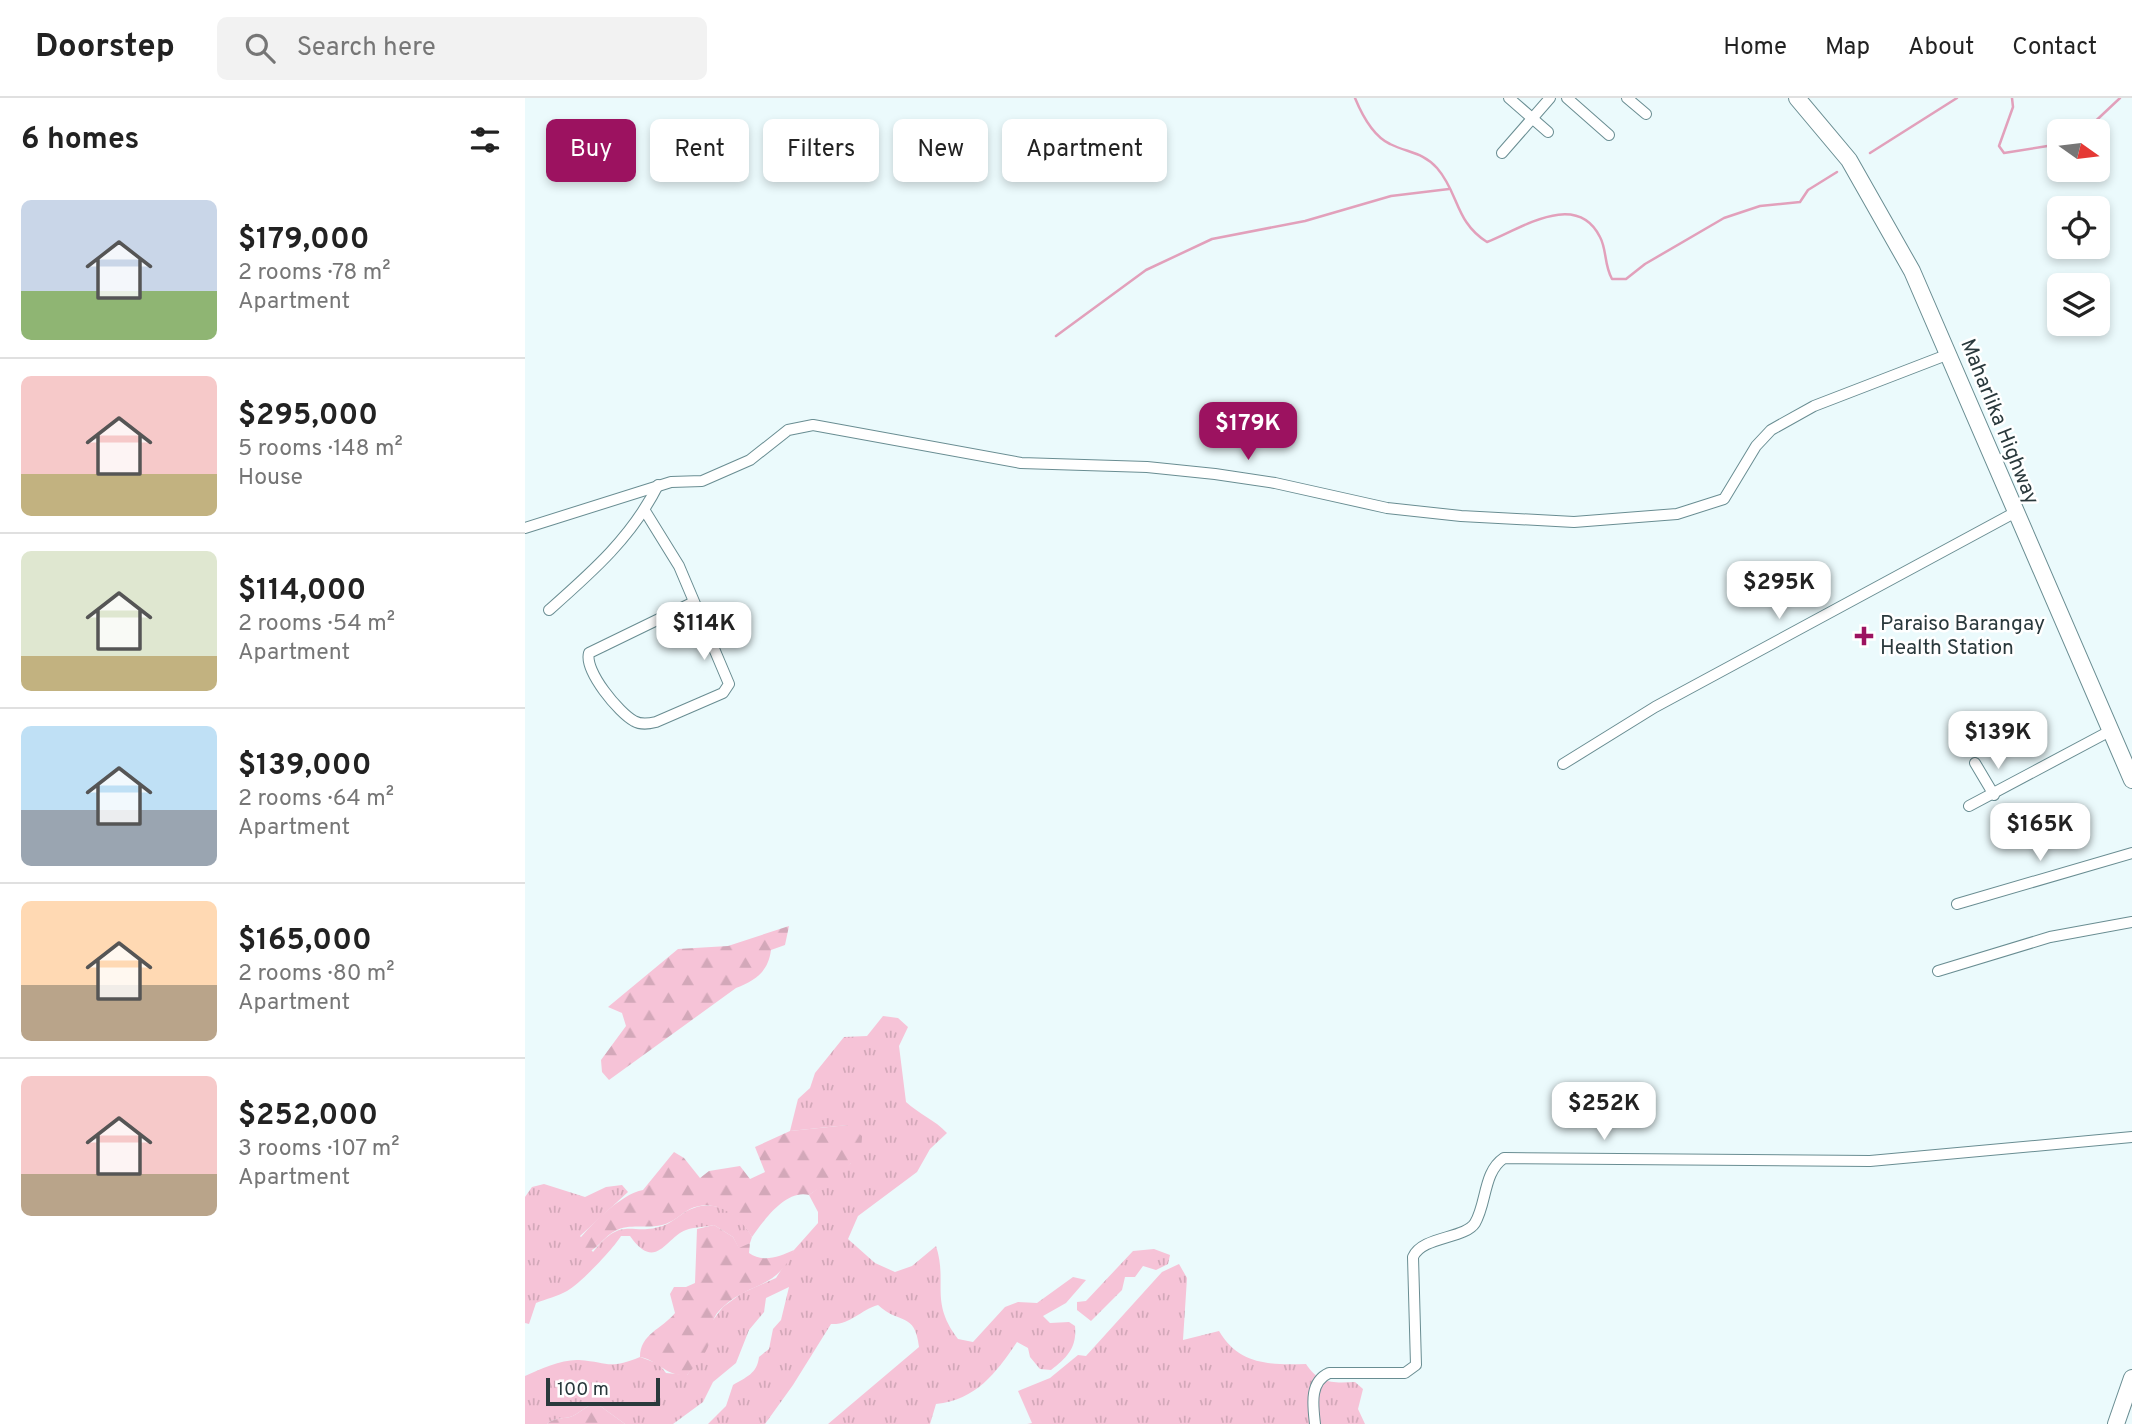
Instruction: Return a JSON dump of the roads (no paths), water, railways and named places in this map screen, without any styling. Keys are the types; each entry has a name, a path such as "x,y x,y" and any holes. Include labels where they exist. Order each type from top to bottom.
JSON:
{"highway":[{"name":"Maharlika Highway","path":"1797,98 1826,130 1873,197 1912,271 2014,513 2131,774"},
{"path":"2116,1424 2132,1378"}],"street":[{"path":"1509,98 1548,132"},
{"path":"1502,153 1550,98"},
{"path":"1567,98 1609,135"},
{"path":"1627,98 1646,114"},
{"path":"525,528 658,485 702,481 750,460 788,430 813,425 1021,463 1147,467 1215,474 1275,483 1387,508 1461,516 1574,522 1677,514 1724,499 1756,446 1771,430 1814,406 1949,354"},
{"path":"549,610 613,552 645,511 658,485"},
{"path":"645,511 678,566 728,678 727,688 656,722 644,724 633,720 592,677 588,667 589,653 694,602"},
{"path":"1563,764 1655,707 2014,513"},
{"path":"1969,806 2110,731"},
{"path":"1975,763 1994,795"},
{"path":"1957,904 2132,853"},
{"path":"1938,971 2050,937 2132,922"},
{"path":"1315,1424 1313,1403 1316,1384 1322,1376 1329,1373 1405,1373 1416,1364 1413,1257 1420,1249 1476,1222 1492,1171 1504,1158 1880,1161 2132,1137"}],"waterway":[{"path":"1355,98 1378,136 1390,144 1415,153 1437,168 1450,187 1469,226 1487,242 1547,217 1562,214 1577,216 1590,223 1600,237 1612,279 1626,279 1645,264 1724,218 1760,206 1800,202 1808,190 1837,172"},
{"path":"1870,153 1957,98"},
{"path":"2012,98 2013,107 1999,146 2004,153 2047,146"},
{"path":"2098,119 2120,98"},
{"path":"1056,336 1146,270 1212,239 1305,221 1391,196 1449,189"}],"place":[{"name":"Paraiso Barangay Health Station","path":"1864,636"}]}
